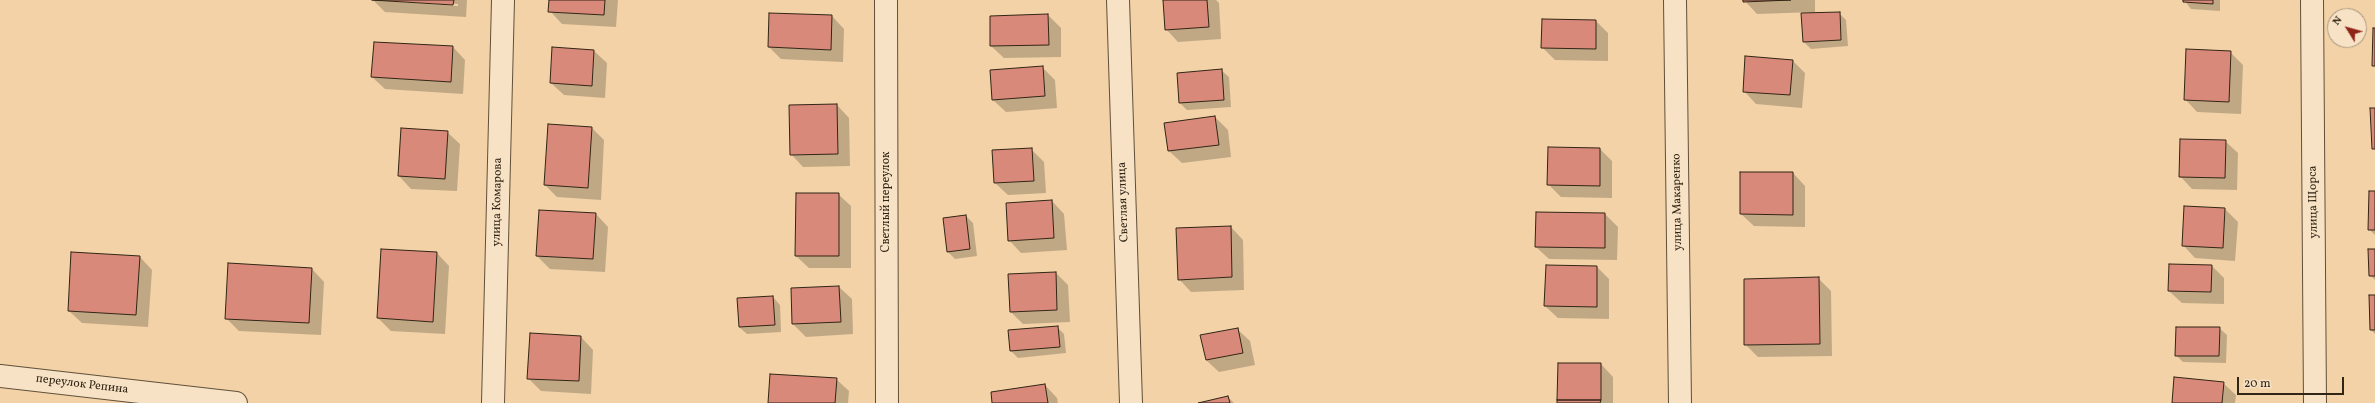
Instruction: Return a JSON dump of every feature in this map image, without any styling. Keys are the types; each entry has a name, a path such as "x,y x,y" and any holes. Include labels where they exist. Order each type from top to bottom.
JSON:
{"street":[{"name":"улица Комарова","path":"493,403 503,0"},
{"name":"Светлый переулок","path":"886,0 887,403"},
{"name":"Светлая улица","path":"1118,0 1131,403"},
{"name":"улица Макаренко","path":"1675,0 1680,403"},
{"name":"улица Щорса","path":"2312,0 2316,403"},
{"name":"переулок Репина","path":"0,376 236,403"}],"building":[{"path":"372,0 454,0 453,5"},
{"path":"549,0 605,0 604,15 548,12"},
{"path":"1163,0 1207,0 1209,27 1165,30"},
{"path":"1743,0 1791,0 1743,2"},
{"path":"2183,0 2213,0 2213,4 2183,2"},
{"path":"1840,12 1841,40 1803,42 1801,13"},
{"path":"769,13 832,15 831,50 768,47"},
{"path":"1048,14 1049,45 990,46 990,16"},
{"path":"1542,19 1596,20 1596,49 1541,48"},
{"path":"2373,28 2375,28 2375,66 2372,66"},
{"path":"374,42 453,46 451,82 371,77"},
{"path":"552,47 594,50 592,86 550,83"},
{"path":"2186,49 2231,51 2229,102 2184,100"},
{"path":"1745,56 1793,60 1790,95 1743,92"},
{"path":"1043,66 1045,96 992,100 990,70"},
{"path":"1222,69 1224,100 1179,103 1177,73"},
{"path":"837,104 838,154 790,155 789,105"},
{"path":"2370,108 2375,108 2375,149 2372,149"},
{"path":"1215,116 1219,145 1168,151 1164,123"},
{"path":"548,124 592,127 588,188 544,185"},
{"path":"401,128 448,131 445,179 398,176"},
{"path":"2180,139 2226,140 2225,178 2179,177"},
{"path":"1548,147 1600,148 1600,186 1547,185"},
{"path":"1032,148 1034,181 994,183 992,150"},
{"path":"1740,172 1793,172 1793,215 1740,214"},
{"path":"2369,191 2375,191 2375,230 2368,230"},
{"path":"796,193 839,193 839,256 795,256"},
{"path":"1052,200 1054,238 1008,241 1006,203"},
{"path":"2184,206 2225,208 2223,248 2182,246"},
{"path":"539,210 596,213 593,259 536,256"},
{"path":"1536,212 1605,213 1605,248 1535,247"},
{"path":"966,215 970,249 947,252 943,218"},
{"path":"1231,226 1232,277 1178,280 1176,228"},
{"path":"381,249 437,252 433,322 377,318"},
{"path":"2368,249 2375,249 2375,276 2369,276"},
{"path":"71,252 140,256 136,315 68,311"},
{"path":"228,263 312,268 309,323 225,319"},
{"path":"2169,264 2212,265 2211,292 2168,291"},
{"path":"1546,265 1597,266 1597,307 1544,306"},
{"path":"1056,272 1057,310 1010,312 1008,274"},
{"path":"1819,277 1820,344 1744,345 1744,279"},
{"path":"839,286 841,322 792,324 791,288"},
{"path":"2369,295 2375,295 2375,330 2370,330"},
{"path":"773,296 775,325 739,327 737,298"},
{"path":"1058,326 1060,347 1010,351 1008,330"},
{"path":"2176,327 2220,327 2219,356 2175,356"},
{"path":"1238,328 1243,353 1206,360 1200,335"},
{"path":"530,333 581,336 579,381 527,379"},
{"path":"1558,363 1601,363 1601,400 1557,400"},
{"path":"770,374 837,378 835,403 768,403"},
{"path":"2174,377 2224,382 2222,403 2172,403"},
{"path":"1045,384 1048,403 992,403 991,392"},
{"path":"1228,396 1230,403 1198,403"},
{"path":"1557,400 1601,400 1600,403 1557,403"}]}
